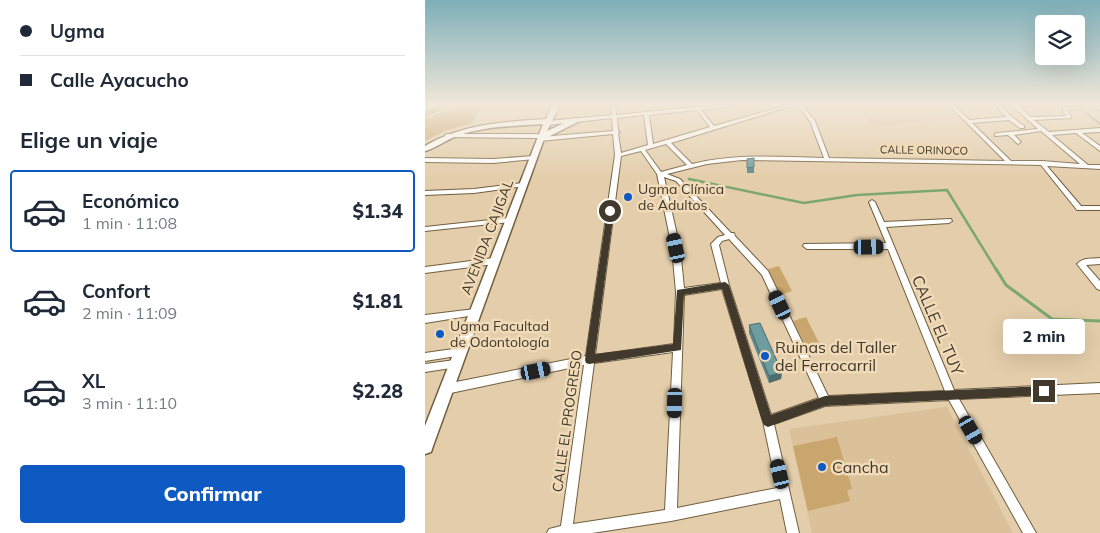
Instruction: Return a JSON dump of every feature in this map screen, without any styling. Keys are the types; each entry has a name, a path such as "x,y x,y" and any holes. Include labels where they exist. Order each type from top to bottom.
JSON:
{"main road":[{"path":"425,144 455,130"},
{"path":"425,149 447,136 476,130"},
{"path":"530,130 540,137 555,130"},
{"name":"AVENIDA CAJIGAL","path":"425,446 543,130"},
{"path":"425,437 437,412"}],"street":[{"path":"648,130 651,146"},
{"path":"618,155 668,143 705,130"},
{"path":"816,130 827,159"},
{"path":"976,130 1009,162"},
{"path":"997,135 1039,130"},
{"path":"1043,130 1087,167"},
{"path":"1048,134 1100,130"},
{"path":"1076,131 1100,149"},
{"path":"447,136 540,137 617,132"},
{"name":"CALLE EL PROGRESO","path":"566,532 618,155 617,132"},
{"path":"1010,134 1018,142"},
{"path":"668,143 690,166"},
{"path":"642,149 660,174 676,248 680,292 671,515"},
{"path":"425,160 493,161 533,158"},
{"name":"CALLE ORINOCO","path":"660,174 690,166 742,158 1009,162 1100,168"},
{"path":"1042,163 1079,208 1100,208"},
{"path":"660,174 678,180 765,273 825,401"},
{"path":"425,193 474,191 523,185"},
{"name":"CALLE EL TUY","path":"871,202 952,396 1030,533"},
{"path":"425,229 509,220"},
{"path":"881,225 949,221"},
{"path":"731,235 720,239 715,244 725,285 768,421 793,533"},
{"path":"807,246 889,246"},
{"path":"425,270 494,260"},
{"path":"1100,260 1081,264 1100,287"},
{"path":"680,292 725,285"},
{"path":"425,319 475,312"},
{"path":"446,389 589,360 678,347"},
{"path":"425,357 460,352"},
{"path":"425,368 455,364"},
{"path":"768,421 825,401 1100,388"},
{"path":"553,533 671,515 784,492"}],"shaded area":[{"path":"425,130 449,130 445,131 425,141"},
{"path":"779,266 792,291 780,295 768,269"},
{"path":"806,317 822,349 809,353 793,321"},
{"path":"947,407 1013,533 812,533 789,429"},
{"name":"Cancha","path":"837,437 852,489 847,490 850,501 808,511 793,446"}],"building":[{"path":"754,158 754,167 747,168 747,159"},
{"name":"Ruinas del Taller del Ferrocarril","path":"760,323 782,372 769,376 749,325"}],"waterway":[{"path":"689,179 804,203 857,195 947,190 997,271"},
{"path":"996,269 1006,285 1052,319 1100,321"}],"place":[{"name":"Ugma Clínica de Adultos","path":"628,197"},
{"name":"Ugma Facultad de Odontología","path":"440,334"},
{"name":"Ruinas del Taller del Ferrocarril","path":"765,356"},
{"name":"Cancha","path":"822,467"}],"route":[{"path":"610,211 589,360 678,347 680,292 725,285 768,421 825,401 1044,391"}]}
